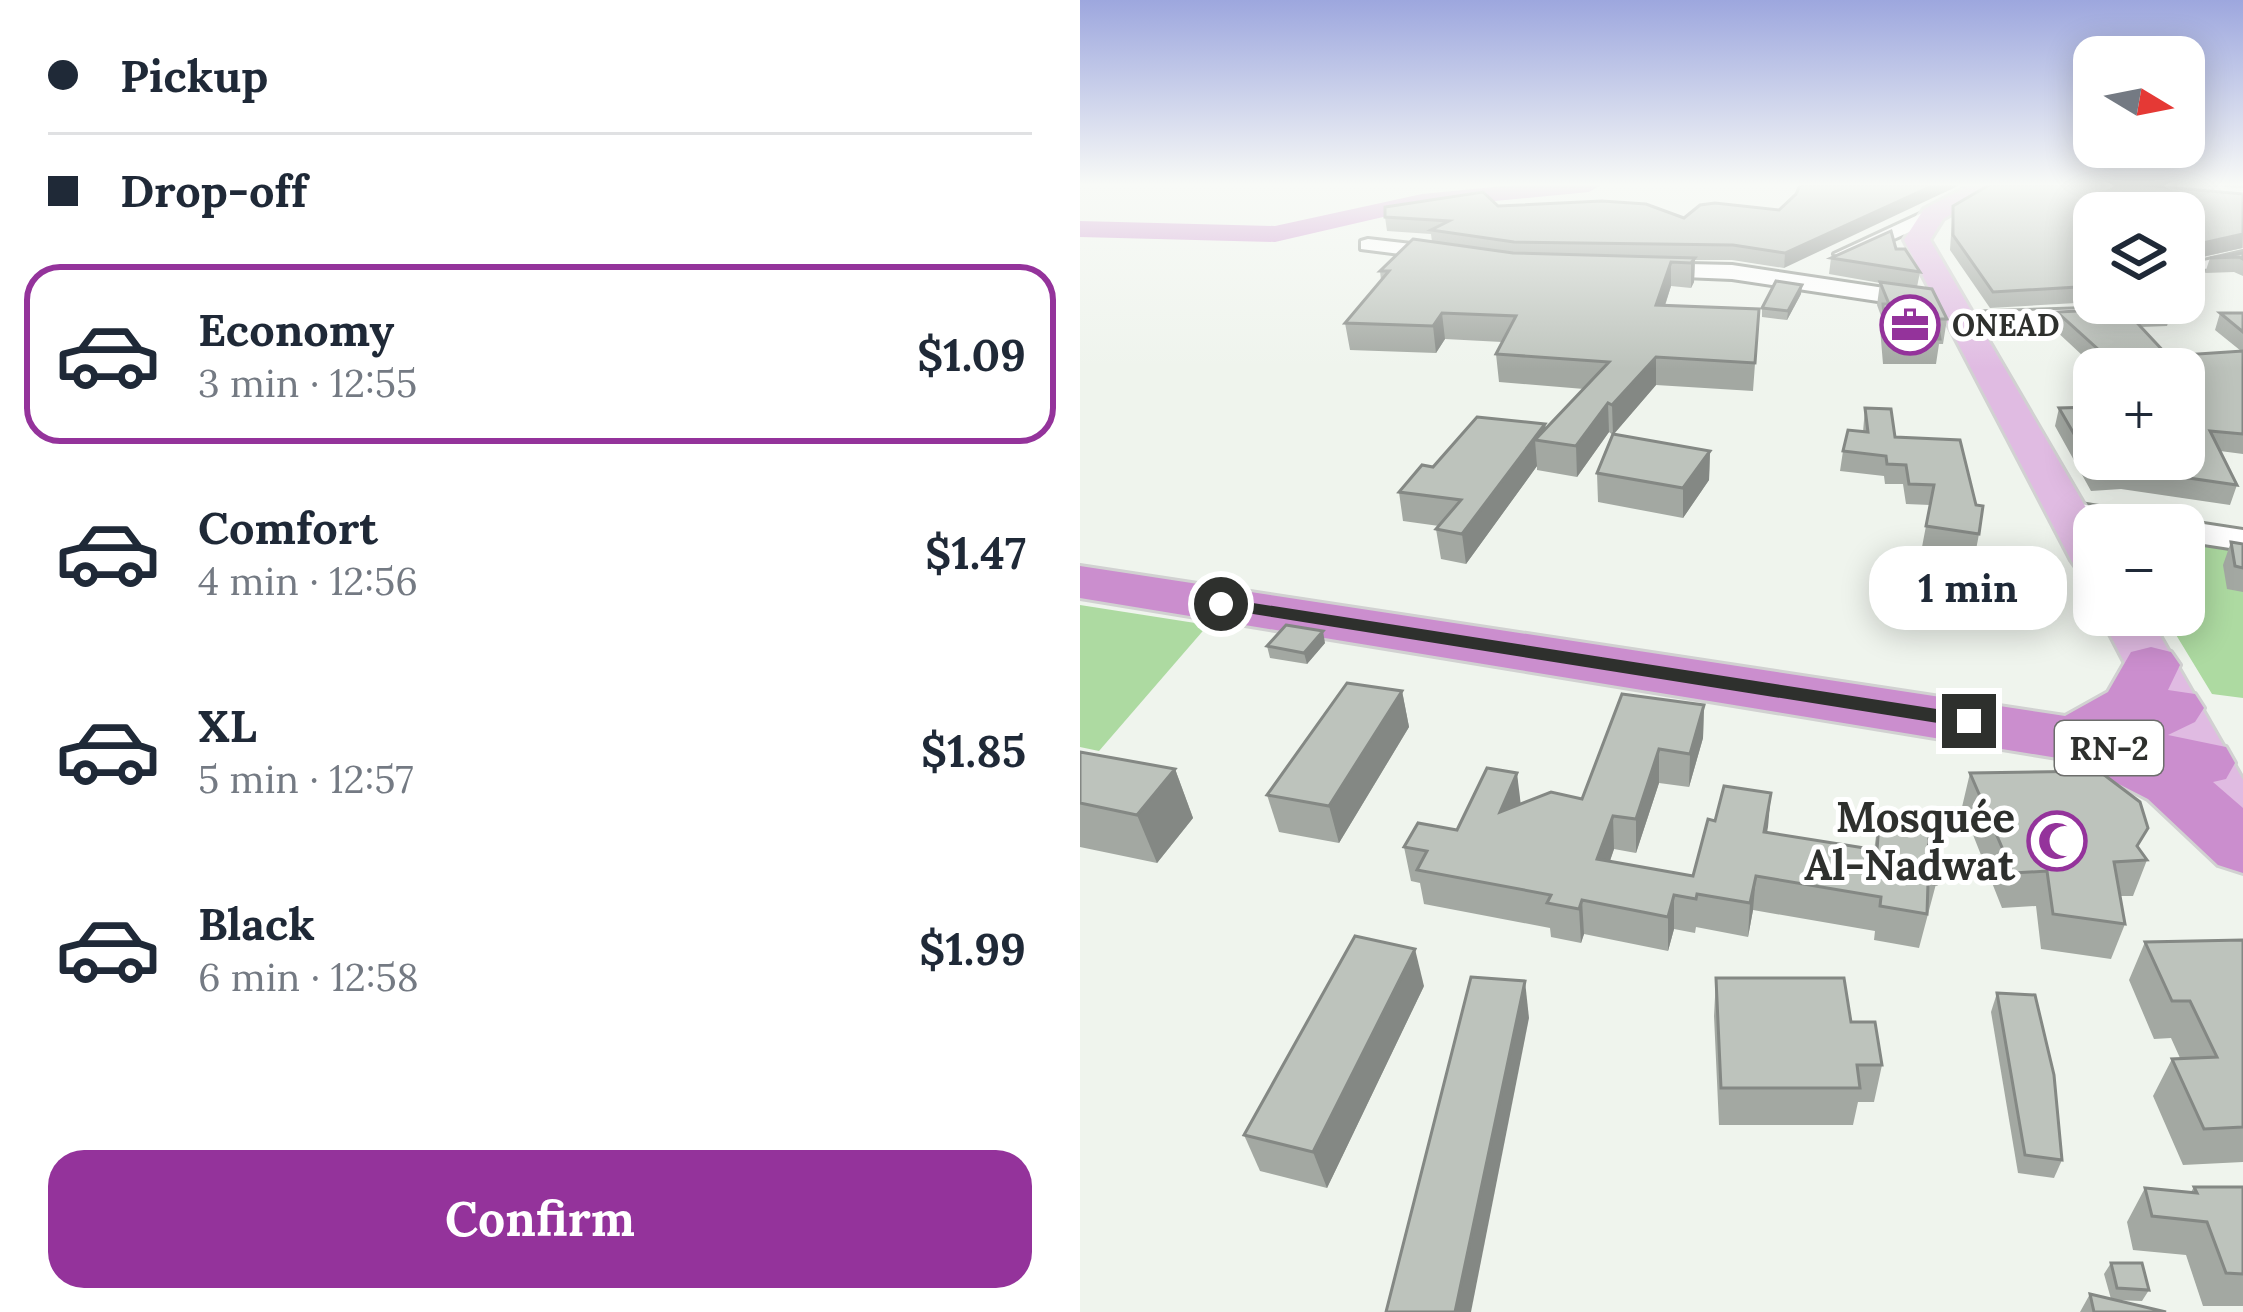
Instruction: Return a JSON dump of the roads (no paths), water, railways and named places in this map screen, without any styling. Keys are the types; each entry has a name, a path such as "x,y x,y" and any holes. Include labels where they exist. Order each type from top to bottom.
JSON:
{"highway":[{"name":"RN-2","path":"1080,582 2056,734 2203,764"},
{"name":"RN-2","path":"2056,734 2125,730 2150,662"},
{"path":"2056,734 2171,784 2243,847"}],"main road":[{"path":"1921,246 2073,521"},
{"path":"2150,662 2203,764"},
{"name":"RN-2","path":"2203,764 2243,832"}],"street":[{"path":"1379,246 1479,257"},
{"path":"1788,280 1862,246"},
{"path":"2206,263 2243,258"},
{"path":"1618,271 1732,272 1958,312 2073,315"},
{"path":"2068,512 2073,513"},
{"path":"2205,534 2243,540"}],"place":[{"name":"ONEAD","path":"1910,325"},
{"name":"Mosquée Al-Nadwat","path":"2057,841"}]}
